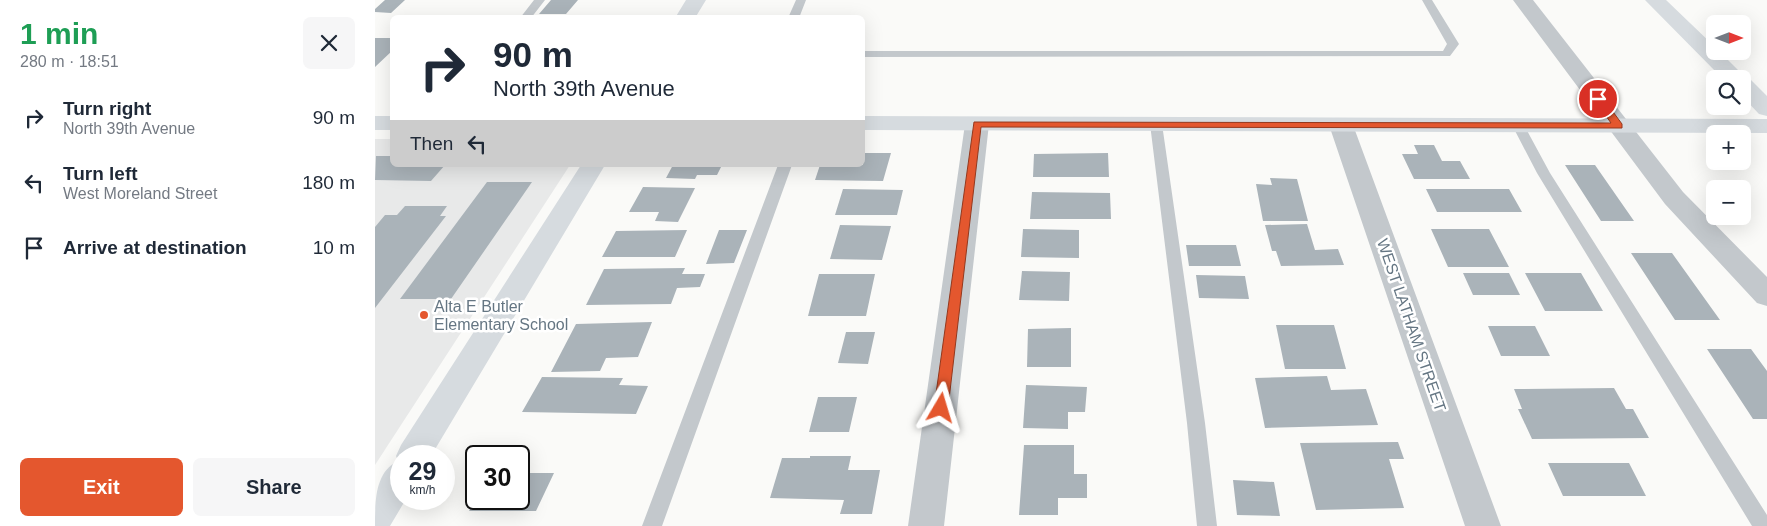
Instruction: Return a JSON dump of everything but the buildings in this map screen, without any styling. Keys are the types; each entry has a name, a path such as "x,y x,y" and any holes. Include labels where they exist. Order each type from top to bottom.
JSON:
{"main road":[{"path":"687,15 696,0"},
{"path":"1655,0 1727,70"},
{"path":"1751,93 1767,109"},
{"path":"375,123 390,123"},
{"path":"865,123 1767,126"},
{"path":"420,445 592,167"},
{"path":"375,518 390,494"}],"street":[{"path":"1523,0 1674,198 1767,295"},
{"path":"926,526 977,124"},
{"name":"WEST LATHAM STREET","path":"1341,125 1483,526"}],"lane":[{"path":"528,15 541,0"},
{"path":"794,15 801,0"},
{"path":"865,54 1446,54 1453,44 1427,0"},
{"path":"1156,124 1196,423 1207,526"},
{"path":"1518,125 1544,173 1763,526"},
{"path":"652,526 784,167"}],"shaded area":[{"name":"Alta E Butler Elementary School","path":"375,139 390,139 390,167 569,167 375,465"}],"place":[{"name":"Alta E Butler Elementary School","path":"424,315"}],"route":[{"path":"941,408 977,124 1619,126 1598,99"}]}
